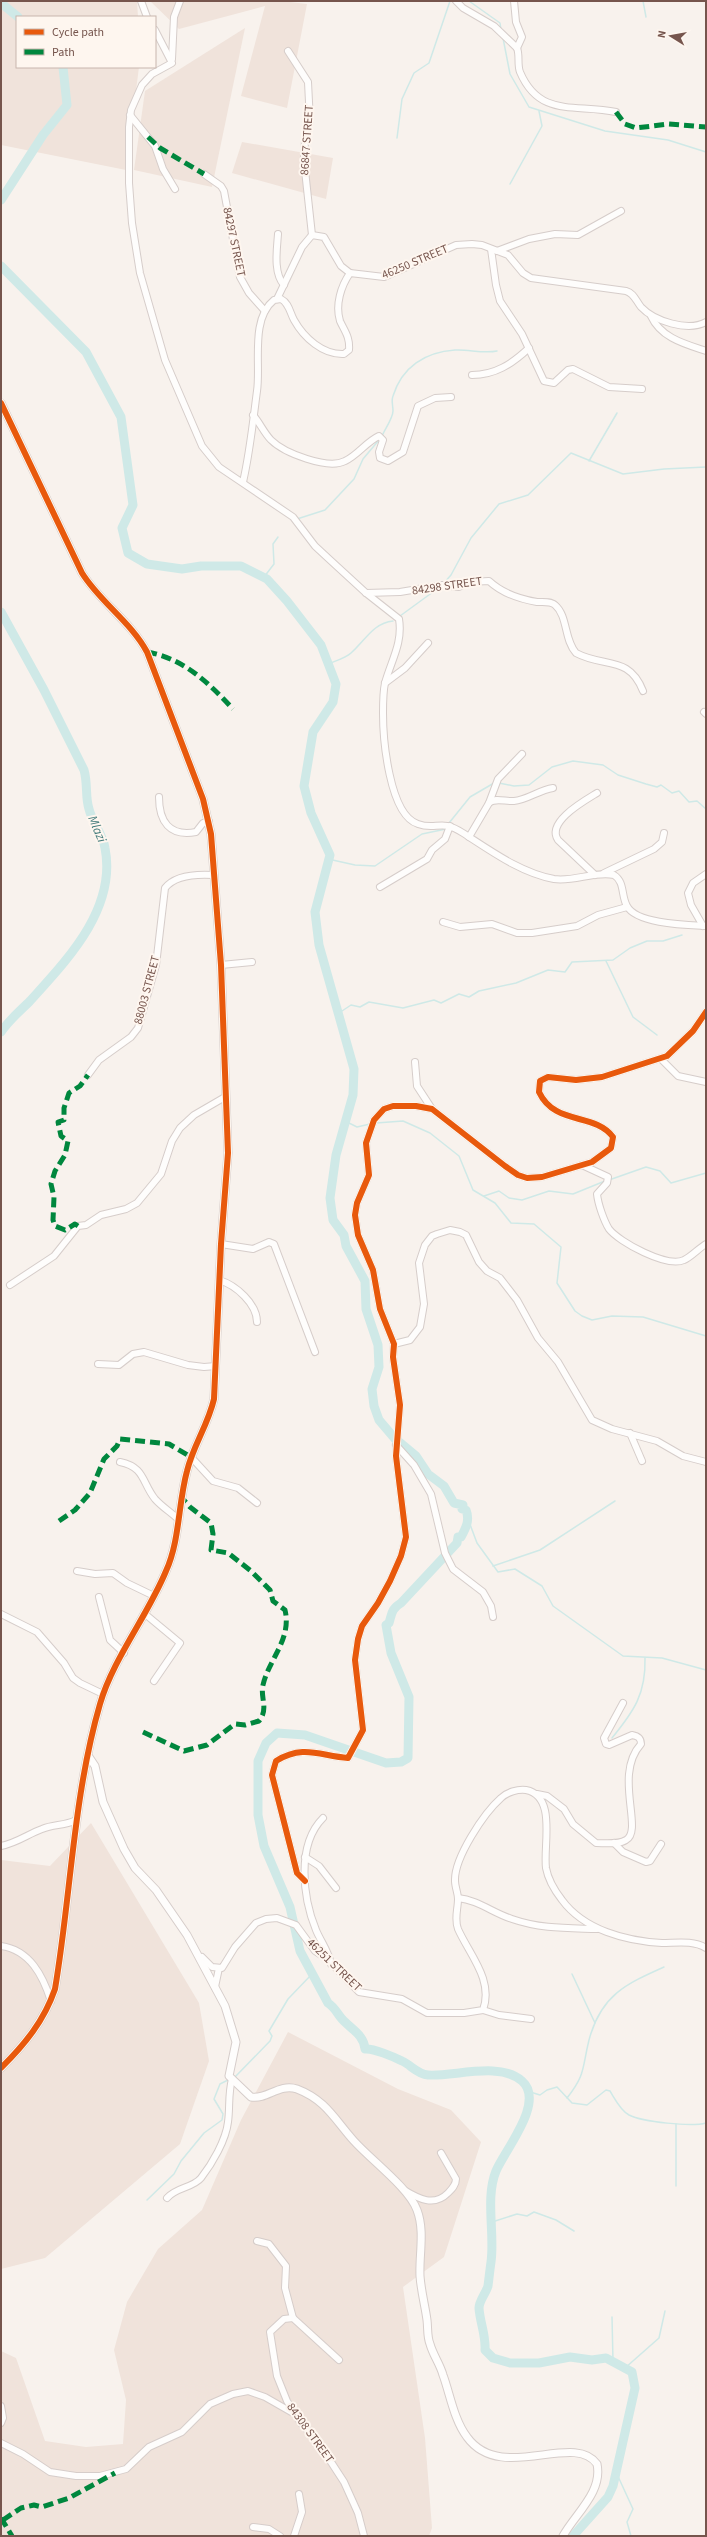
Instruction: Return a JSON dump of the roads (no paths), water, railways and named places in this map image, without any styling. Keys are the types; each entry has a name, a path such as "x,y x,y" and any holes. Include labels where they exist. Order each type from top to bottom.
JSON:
{"street":[{"path":"141,1 147,16"},
{"path":"180,1 174,16 171,60 169,65 152,74 142,85 130,115 129,183 132,223 140,273 161,349 202,446 219,467 293,517 315,546 366,593 399,619 400,636 397,650 385,683 383,714 387,764 395,794 413,822 422,825 450,826 514,865 548,878 560,880 602,874 654,849 662,842 664,833"},
{"path":"456,1 463,8 498,29 517,48"},
{"path":"514,1 516,22 522,37 517,48 519,71 529,87 541,100 557,107 616,112"},
{"path":"156,32 171,60"},
{"name":"86847 STREET","path":"288,51 308,82 310,122 305,140 304,161 312,235"},
{"path":"130,115 155,146 163,169 175,189"},
{"name":"84297 STREET","path":"204,174 221,186 224,191 240,277 249,293 265,311"},
{"path":"621,211 578,234 555,234 529,239 494,250 496,285 500,301 529,348 539,375 548,383 559,380 568,370 573,369 609,387 642,389"},
{"path":"278,234 277,266 280,278 284,285"},
{"path":"243,482 257,390 257,347 265,311 271,302 277,299 302,247 312,235 324,237 341,266 350,273 342,286 338,306 341,322 350,342 349,350 344,354 326,351 312,342 300,328 287,304 277,299"},
{"name":"46250 STREET","path":"350,273 384,277 460,244 478,244 508,255 523,273 536,279 629,292 650,315 661,321 676,324 697,325 706,322"},
{"path":"650,315 657,326 674,340 706,352"},
{"path":"472,375 493,373 520,356 529,348"},
{"path":"253,415 272,441 316,462 333,465 345,461 357,454 379,436 384,440 379,452 380,458 388,461 403,452 418,406 435,398 451,397"},
{"path":"1,403 82,573 92,589 136,634 147,652 203,799 209,821 221,965 228,1153 221,1244 214,1399 211,1412 191,1457 185,1478 179,1520 169,1564 145,1614 103,1694 76,1820 60,1959 51,2001 32,2034 1,2068"},
{"name":"84298 STREET","path":"366,593 397,593 442,585 458,587 469,582 489,581 503,592 512,596 554,604 561,612 565,632 576,653 625,667 635,674 643,691"},
{"path":"385,683 405,668 428,644"},
{"path":"469,838 489,803 498,779 522,754"},
{"path":"489,803 502,800 516,801 540,790 553,788"},
{"path":"595,875 558,840 555,832 558,821 597,793"},
{"path":"159,796 162,818 168,827 175,830 196,832 203,823 209,821"},
{"path":"380,887 427,859 432,850 445,839 450,826"},
{"path":"602,874 618,878 627,907 632,912 657,922 704,926"},
{"path":"704,926 691,905 688,893 694,882 706,874"},
{"name":"88003 STREET","path":"88,1075 99,1060 131,1037 138,1028 156,964 165,888 171,882 179,879 200,875 214,875"},
{"path":"443,922 460,927 492,924 517,933 532,933 577,926 598,915 627,907"},
{"path":"221,965 252,962"},
{"path":"415,1062 417,1086 432,1109 505,1166 522,1176 539,1178 582,1165 609,1151 613,1144 613,1137 601,1127 564,1116 549,1107 539,1092 540,1081 548,1077 576,1080 602,1077 661,1059 667,1056 693,1031 706,1012"},
{"path":"661,1059 678,1076 706,1082"},
{"path":"10,1285 54,1256 78,1226 86,1225 101,1216 126,1209 137,1203 161,1174 169,1147 180,1128 194,1115 225,1097"},
{"path":"305,1881 297,1873 282,1810 276,1798 272,1775 276,1761 287,1754 302,1750 348,1758 352,1752 363,1730 355,1660 358,1639 362,1626 378,1603 390,1581 401,1556 406,1537 396,1445 400,1405 393,1357 394,1344 380,1309 371,1264 358,1235 355,1208 368,1175 366,1143 377,1116 387,1108 393,1106 411,1106 432,1109"},
{"path":"582,1165 608,1177 607,1183 597,1194 606,1222 610,1230 635,1247 663,1261 677,1262 684,1260 706,1244"},
{"path":"394,1344 410,1340 418,1332 422,1321 424,1304 419,1263 425,1245 432,1236 437,1234 450,1230 460,1232 466,1235 479,1262 487,1271 503,1281 517,1300 538,1338 558,1362 580,1402 592,1420 612,1429 657,1441 683,1456 706,1462"},
{"path":"221,1244 253,1249 269,1242 274,1244 315,1352"},
{"path":"219,1280 226,1282 249,1302 255,1310 257,1322"},
{"path":"98,1364 119,1365 133,1354 144,1352 188,1365 204,1367 216,1366"},
{"path":"630,1433 642,1460"},
{"path":"396,1445 414,1465 431,1494 446,1554 453,1569 483,1592 492,1606 494,1617"},
{"path":"191,1457 213,1481 238,1488 257,1504"},
{"path":"120,1462 135,1467 148,1485 154,1498 179,1520"},
{"path":"77,1571 95,1574 114,1573 127,1583 154,1596"},
{"path":"100,1597 110,1640 124,1653"},
{"path":"1,1614 37,1632 64,1663 73,1678 103,1694"},
{"path":"145,1614 180,1643 154,1680"},
{"path":"530,2019 499,2016 484,2010 485,1994 478,1962 457,1923 458,1898 454,1881 457,1868 471,1837 485,1815 503,1796 511,1792 525,1790 547,1796 564,1809 573,1824 596,1843 624,1841 631,1836 632,1816 627,1789 627,1775 631,1757 641,1744 638,1737 632,1735 612,1744 606,1744 604,1741 606,1733 623,1702"},
{"path":"89,1757 95,1766 103,1802 127,1854 135,1868 156,1890 206,1963 219,1968 215,1987"},
{"path":"537,1794 542,1800 545,1813 545,1859 548,1876 570,1910 598,1929"},
{"path":"323,1818 309,1839 305,1857 305,1881 312,1918 320,1939 329,1951 331,1964"},
{"path":"1,1846 14,1843 42,1829 66,1825 76,1820"},
{"path":"614,1842 623,1852 646,1862 650,1861 661,1844"},
{"path":"305,1857 319,1866 336,1888"},
{"path":"458,1898 474,1901 512,1919 551,1929 598,1929 658,1943 693,1943 706,1948"},
{"name":"46251 STREET","path":"219,1968 225,1965 242,1938 260,1921 276,1918 295,1925 308,1944 359,1992 402,1999 421,2012 464,2013 484,2010"},
{"path":"187,1935 229,2015 236,2047 228,2073 232,2079 251,2097 259,2097 277,2089 288,2087 298,2089 320,2102 334,2114 366,2155 403,2189 414,2203 420,2226 421,2281 430,2344 438,2359 452,2403 467,2438 479,2449 491,2454 523,2459 573,2452 587,2456 597,2464 596,2480 589,2498 563,2536"},
{"path":"1,1946 19,1953 42,1974 51,2001"},
{"path":"167,2198 174,2191 200,2179 215,2155 227,2129 228,2094 232,2079"},
{"path":"403,2189 433,2202 444,2197 453,2187 456,2179 441,2153"},
{"path":"257,2241 269,2244 286,2266 285,2291 293,2318 339,2360"},
{"name":"84308 STREET","path":"293,2318 280,2322 269,2334 277,2376 293,2413 318,2442 344,2482 358,2513 364,2536"},
{"path":"1,2443 23,2454 50,2472 94,2476 115,2473 126,2469 149,2447 176,2436 210,2404 233,2394 248,2391 265,2397 293,2413"},
{"path":"1,2406 3,2418 1,2423"},
{"path":"294,2536 302,2512 299,2494"},
{"path":"253,2528 269,2529 280,2536"}],"waterway":[{"path":"397,138 402,99 414,73 429,63 450,1"},
{"path":"469,1 500,23 501,30"},
{"path":"643,1 646,17"},
{"path":"1,3 17,16"},
{"path":"503,38 510,74 529,107 605,131 668,140 706,152"},
{"path":"1,200 43,135 67,105 63,68"},
{"path":"510,184 542,126 539,111"},
{"path":"1,266 86,352 121,417 133,505 122,528 128,553 147,564 182,569 201,566 241,566 267,579 287,601 321,645 336,684 333,702 313,732 304,786 311,813 330,855 315,912 319,945 354,1069 353,1095 336,1155 330,1198 333,1220 344,1235 346,1246 365,1281 366,1309 378,1345 379,1367 372,1389 374,1406 379,1420 396,1440"},
{"path":"382,436 393,414 392,398 397,386 402,377 416,363 444,351 497,351"},
{"path":"589,461 617,413"},
{"path":"297,519 325,510 354,479 363,459 379,440"},
{"path":"443,584 451,575 471,538 499,504 528,495 571,453 623,474 664,469 706,467"},
{"path":"264,577 274,564 273,544 278,537"},
{"path":"400,616 437,589"},
{"name":"Mlazi","path":"1,612 44,690 84,770 90,814 104,843 107,870 104,892 86,932 59,968 1,1032"},
{"path":"328,664 349,655 370,633 380,625 393,621"},
{"path":"499,783 514,786 529,785 552,767 573,761 603,765 618,775 657,787 661,785 672,793 679,791 689,802 697,801 706,809"},
{"path":"449,823 470,797 494,783"},
{"path":"328,859 355,865 375,866 422,834 446,829"},
{"path":"339,1013 351,1005 360,1007 369,1002 403,1008 434,1000 441,1003 459,994 469,997 479,991 516,983 548,970 565,972 572,962 613,960 630,948 647,941 663,941 682,935"},
{"path":"606,961 633,1017 657,1035"},
{"path":"345,1121 357,1127 370,1124"},
{"path":"376,1123 403,1121 430,1133 459,1156 473,1190 495,1203 511,1223 534,1224 561,1247 557,1283 575,1311 582,1316 592,1320 612,1316 643,1317 706,1336"},
{"path":"609,1180 646,1167 660,1171 671,1183 706,1173"},
{"path":"484,1196 499,1191 509,1198 522,1200 549,1191 573,1194 605,1181"},
{"path":"398,1441 416,1456 428,1474 444,1486 454,1503 463,1505 462,1509 466,1510 468,1517 466,1527 461,1537 458,1537 457,1543 401,1603 395,1607 389,1623 386,1625 391,1653 409,1697 408,1758 401,1762 386,1763 305,1735 277,1733 266,1743 258,1761 258,1815 264,1846 290,1907 300,1951 328,2003 363,2040 365,2049 389,2055 417,2071 428,2075 476,2071 502,2072 513,2075 522,2081 528,2090 529,2101 526,2113 521,2126 496,2171 491,2193 491,2262 488,2286 479,2308 485,2339 485,2350 493,2358 510,2363 539,2363 570,2357 592,2360 606,2358 632,2372 635,2388 613,2486 608,2497 573,2536"},
{"path":"493,1566 540,1550 615,1501"},
{"path":"468,1519 477,1543 498,1572 515,1569 542,1586 553,1606 623,1656 662,1658 706,1670"},
{"path":"612,1738 627,1719 641,1692 645,1671 645,1658"},
{"path":"567,2098 580,2076 589,2040 600,2012 617,1993 638,1979 664,1967"},
{"path":"235,2077 270,2041 272,2036 269,2031 288,1999 312,1974"},
{"path":"572,1974 595,2023"},
{"path":"147,2200 174,2174 181,2161 204,2133 222,2120 223,2114 214,2099 220,2084 228,2080"},
{"path":"527,2091 540,2095 547,2090 557,2087 572,2103 587,2105 606,2090 610,2091 623,2110 636,2118 679,2124 706,2123"},
{"path":"676,2124 676,2186"},
{"path":"492,2222 517,2214 527,2216 534,2212 556,2220 574,2231"},
{"path":"625,2368 659,2338 665,2311"},
{"path":"612,2317 613,2361"},
{"path":"616,2472 633,2509 627,2522 631,2536"}]}
